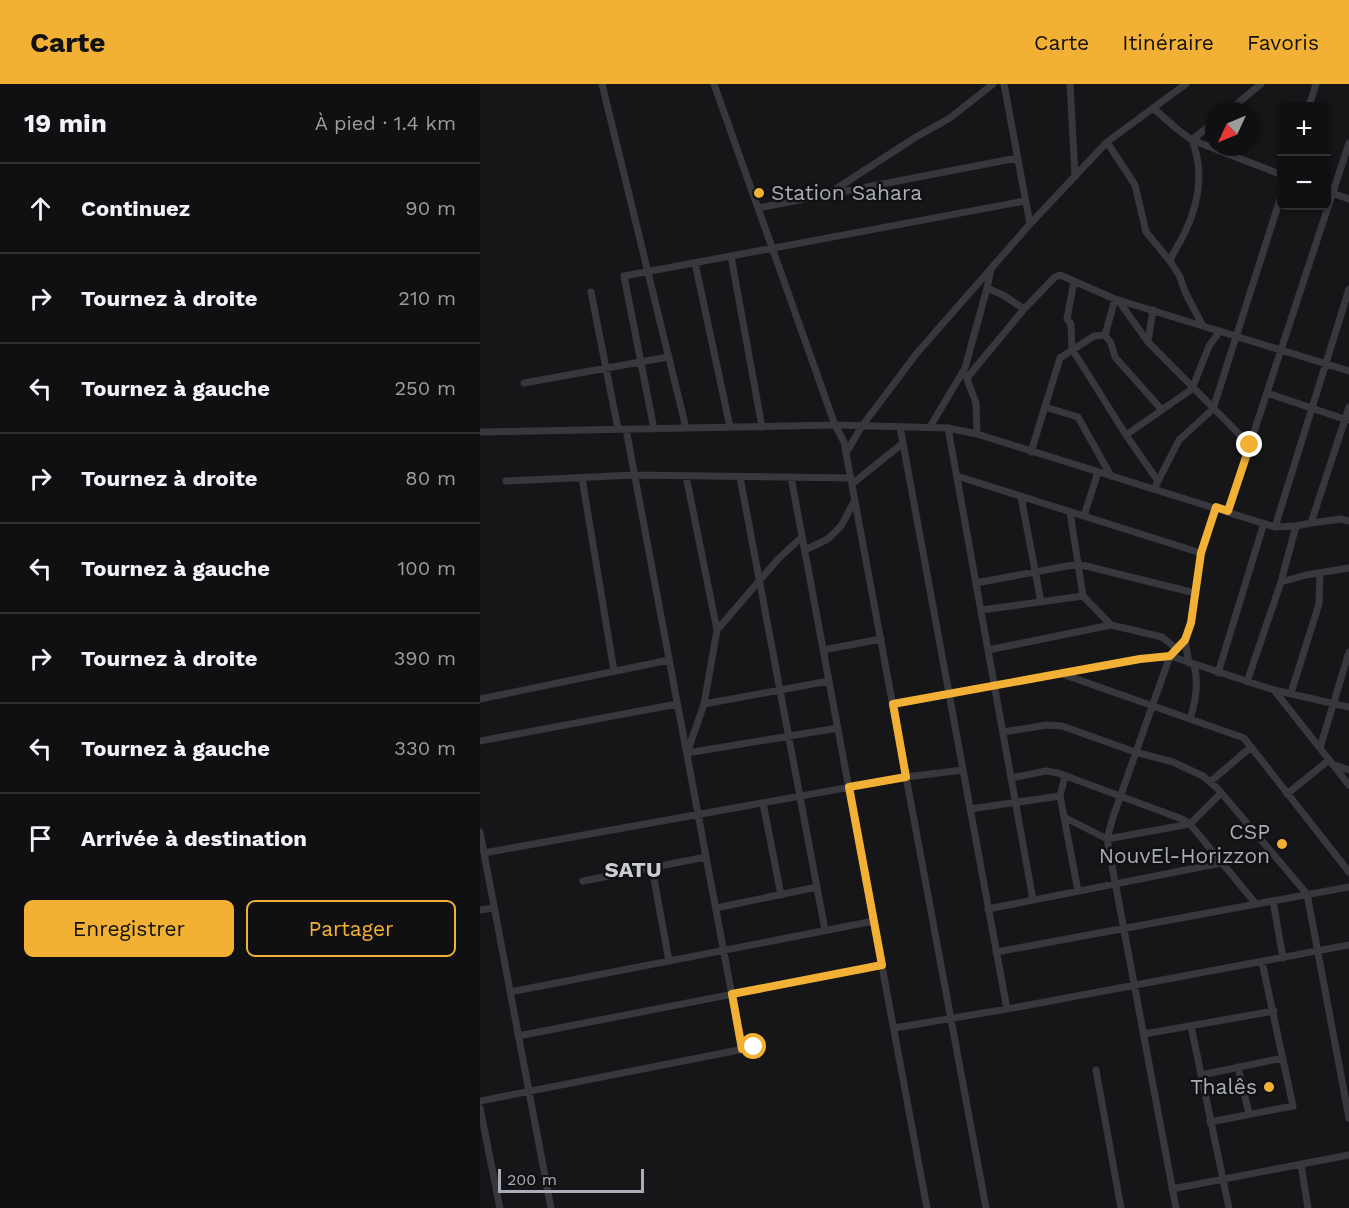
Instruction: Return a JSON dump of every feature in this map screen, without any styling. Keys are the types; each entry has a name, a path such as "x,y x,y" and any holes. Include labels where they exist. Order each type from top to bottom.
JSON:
{"street":[{"path":"602,84 686,428"},
{"path":"714,84 835,425 844,442 986,1208"},
{"path":"828,194 916,137 950,118 993,84"},
{"path":"1004,84 1030,224"},
{"path":"1070,84 1075,176"},
{"path":"846,453 862,426 916,353 1030,224 1107,142 1186,84"},
{"path":"1239,102 1261,84"},
{"path":"1310,102 1316,84"},
{"path":"1153,108 1192,140 1277,173"},
{"path":"1192,140 1205,129"},
{"path":"1170,261 1188,225 1200,183 1198,156 1192,140"},
{"path":"1107,142 1135,184 1146,232 1180,277 1203,326"},
{"path":"1331,189 1349,143"},
{"path":"758,208 1017,158"},
{"path":"1331,192 1349,199"},
{"path":"654,429 624,276 1025,201"},
{"path":"1154,489 1179,440 1213,409 1277,206"},
{"path":"1228,511 1324,210"},
{"path":"730,256 762,427"},
{"path":"695,263 730,427"},
{"path":"930,427 965,368 991,268"},
{"path":"967,378 1024,309 1055,277 1060,276 1116,299 1349,372"},
{"path":"1074,281 1067,319 1071,324 1072,349 1158,481"},
{"path":"987,288 1003,295 1024,309"},
{"path":"1275,527 1349,289"},
{"path":"591,292 606,368 634,475 742,1049"},
{"path":"1105,335 1116,299"},
{"path":"1116,299 1148,342 1250,445"},
{"path":"1148,342 1153,310"},
{"path":"1126,435 1192,388 1209,346 1220,331"},
{"path":"1031,452 1060,358 1094,336 1105,335"},
{"path":"1105,335 1111,343 1115,357 1162,410"},
{"path":"524,383 668,357"},
{"path":"965,368 976,403 977,434"},
{"path":"1267,393 1347,420"},
{"path":"1045,407 1078,417 1111,476"},
{"path":"1311,523 1347,420 1349,407"},
{"path":"480,432 835,425 948,428 977,434 1275,527 1349,520"},
{"path":"900,427 1007,1009"},
{"path":"948,428 1033,900"},
{"path":"506,481 634,475 791,477 852,481 903,443"},
{"path":"1084,516 1098,472"},
{"path":"686,476 717,630 704,704 687,753"},
{"path":"957,476 1201,553"},
{"path":"740,477 825,930"},
{"path":"791,477 927,1208"},
{"path":"582,478 614,671"},
{"path":"1021,497 1041,602"},
{"path":"805,550 828,539 841,526 855,500"},
{"path":"1176,1208 1107,839 1170,656 1185,640 1191,623 1201,553 1216,507"},
{"path":"1070,512 1083,596 1111,626"},
{"path":"1218,673 1264,523"},
{"path":"1247,682 1281,582 1296,526"},
{"path":"717,630 779,558 802,537"},
{"path":"976,583 1078,564 1195,593"},
{"path":"1281,582 1306,575 1349,568"},
{"path":"1292,693 1320,604 1320,574"},
{"path":"981,610 1083,596"},
{"path":"988,650 1111,626 1161,637 1177,649"},
{"path":"823,650 881,639"},
{"path":"1185,640 1197,675 1196,695 1190,718"},
{"path":"1320,748 1349,652"},
{"path":"893,704 1140,659 1170,656 1274,690 1349,707"},
{"path":"480,699 669,660"},
{"path":"1063,674 1244,738 1349,872"},
{"path":"704,704 829,681"},
{"path":"1274,690 1349,785"},
{"path":"480,741 677,704"},
{"path":"1003,732 1047,725 1062,726 1136,752 1173,762 1203,776 1221,793 1307,894 1349,1118"},
{"path":"687,753 838,728"},
{"path":"1210,782 1251,747"},
{"path":"1287,794 1330,762"},
{"path":"1330,762 1349,770"},
{"path":"484,853 906,777 963,770"},
{"path":"1011,778 1046,771 1182,819 1190,824 1256,904"},
{"path":"1065,776 1060,796 1078,891"},
{"path":"1064,817 1107,839 1190,824 1221,793"},
{"path":"970,809 1060,796"},
{"path":"764,803 781,895"},
{"path":"480,832 551,1208"},
{"path":"583,881 706,857"},
{"path":"988,909 1221,863"},
{"path":"652,868 669,961"},
{"path":"716,908 817,887"},
{"path":"996,952 1349,887"},
{"path":"1273,901 1283,958"},
{"path":"480,910 494,908"},
{"path":"510,992 874,921"},
{"path":"894,1028 1349,945"},
{"path":"1210,1122 1293,1106 1262,962"},
{"path":"519,1036 882,965"},
{"path":"1144,1034 1274,1011"},
{"path":"1191,1026 1229,1208"},
{"path":"480,1101 754,1047"},
{"path":"1201,1075 1283,1058"},
{"path":"1238,1067 1249,1114"},
{"path":"1096,1070 1121,1208"},
{"path":"480,1108 500,1208"},
{"path":"1172,1189 1349,1155"},
{"path":"1300,1164 1308,1208"}],"place":[{"name":"Station Sahara","path":"759,193"},
{"name":"CSP NouvEl-Horizzon","path":"1282,844"},
{"name":"Thalês","path":"1269,1087"}],"district":[{"name":"SATU","path":"633,869"}],"route":[{"path":"754,1047 742,1049 732,994 882,965 849,787 906,777 893,704 1140,659 1170,656 1185,640 1191,623 1201,553 1216,507 1228,511 1250,445"}]}
